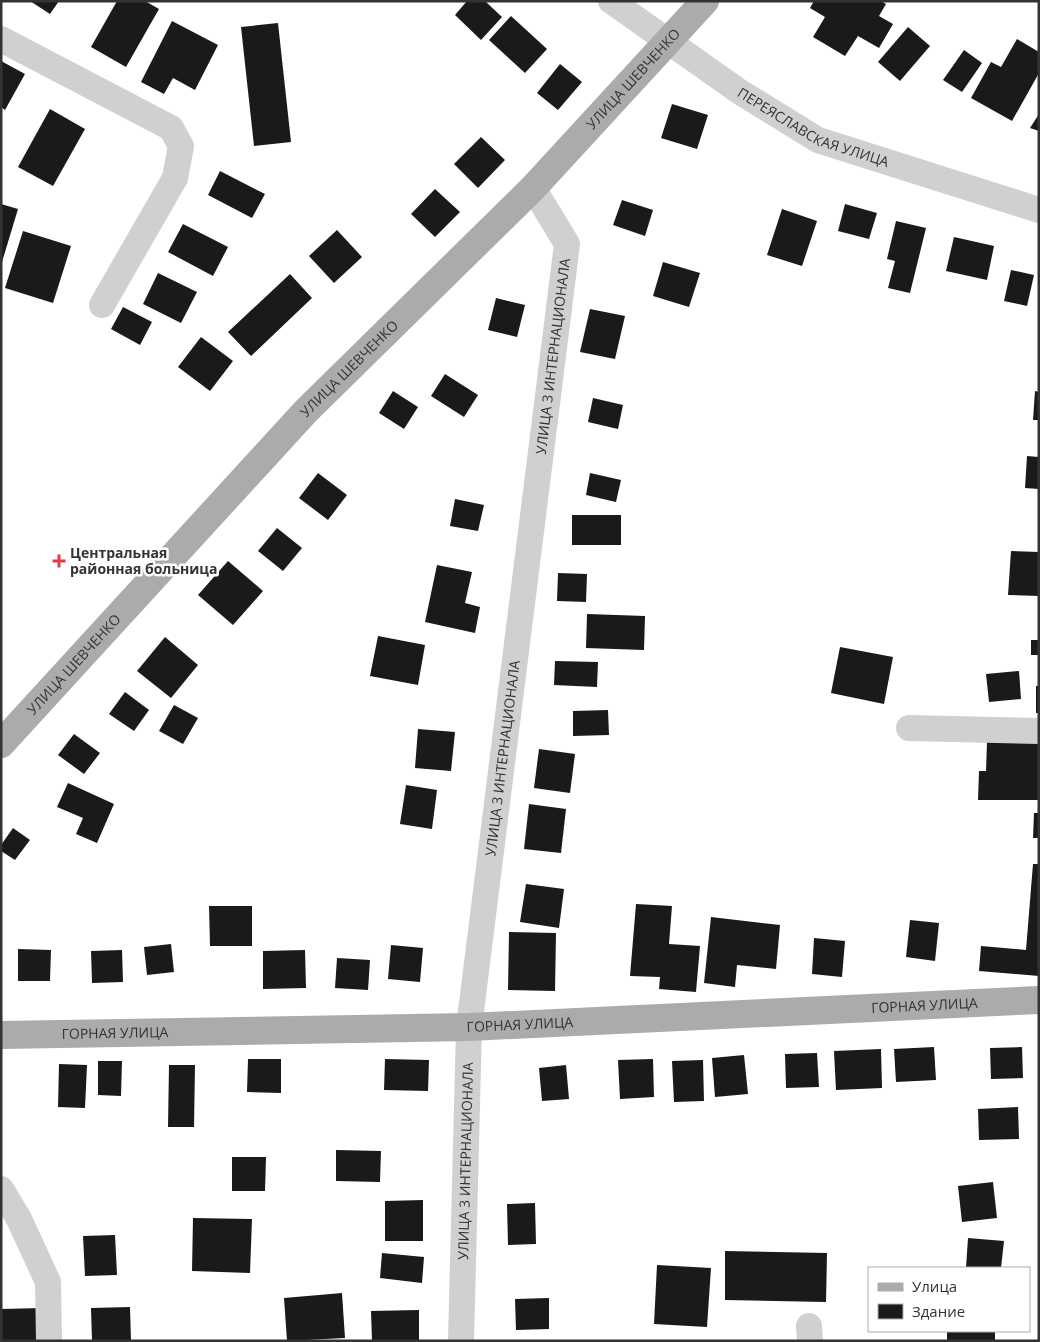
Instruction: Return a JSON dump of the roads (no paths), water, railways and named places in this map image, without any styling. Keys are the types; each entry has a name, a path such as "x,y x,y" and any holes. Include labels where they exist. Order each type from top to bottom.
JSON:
{"main road":[{"name":"УЛИЦА ШЕВЧЕНКО","path":"1,744 306,411 533,188 705,1"},
{"name":"ГОРНАЯ УЛИЦА","path":"1,1035 468,1027 1039,1000"}],"street":[{"name":"ПЕРЕЯСЛАВСКАЯ УЛИЦА","path":"611,1 740,92 818,140 1039,210"},
{"path":"1,39 171,128 180,146 175,178 102,305"},
{"name":"УЛИЦА 3 ИНТЕРНАЦИОНАЛА","path":"461,1341 468,1027 567,244 533,188"},
{"path":"909,728 1039,731"},
{"path":"1,1189 19,1219 48,1282 49,1341"}],"place":[{"name":"Центральная районная больница","path":"59,561"}]}
